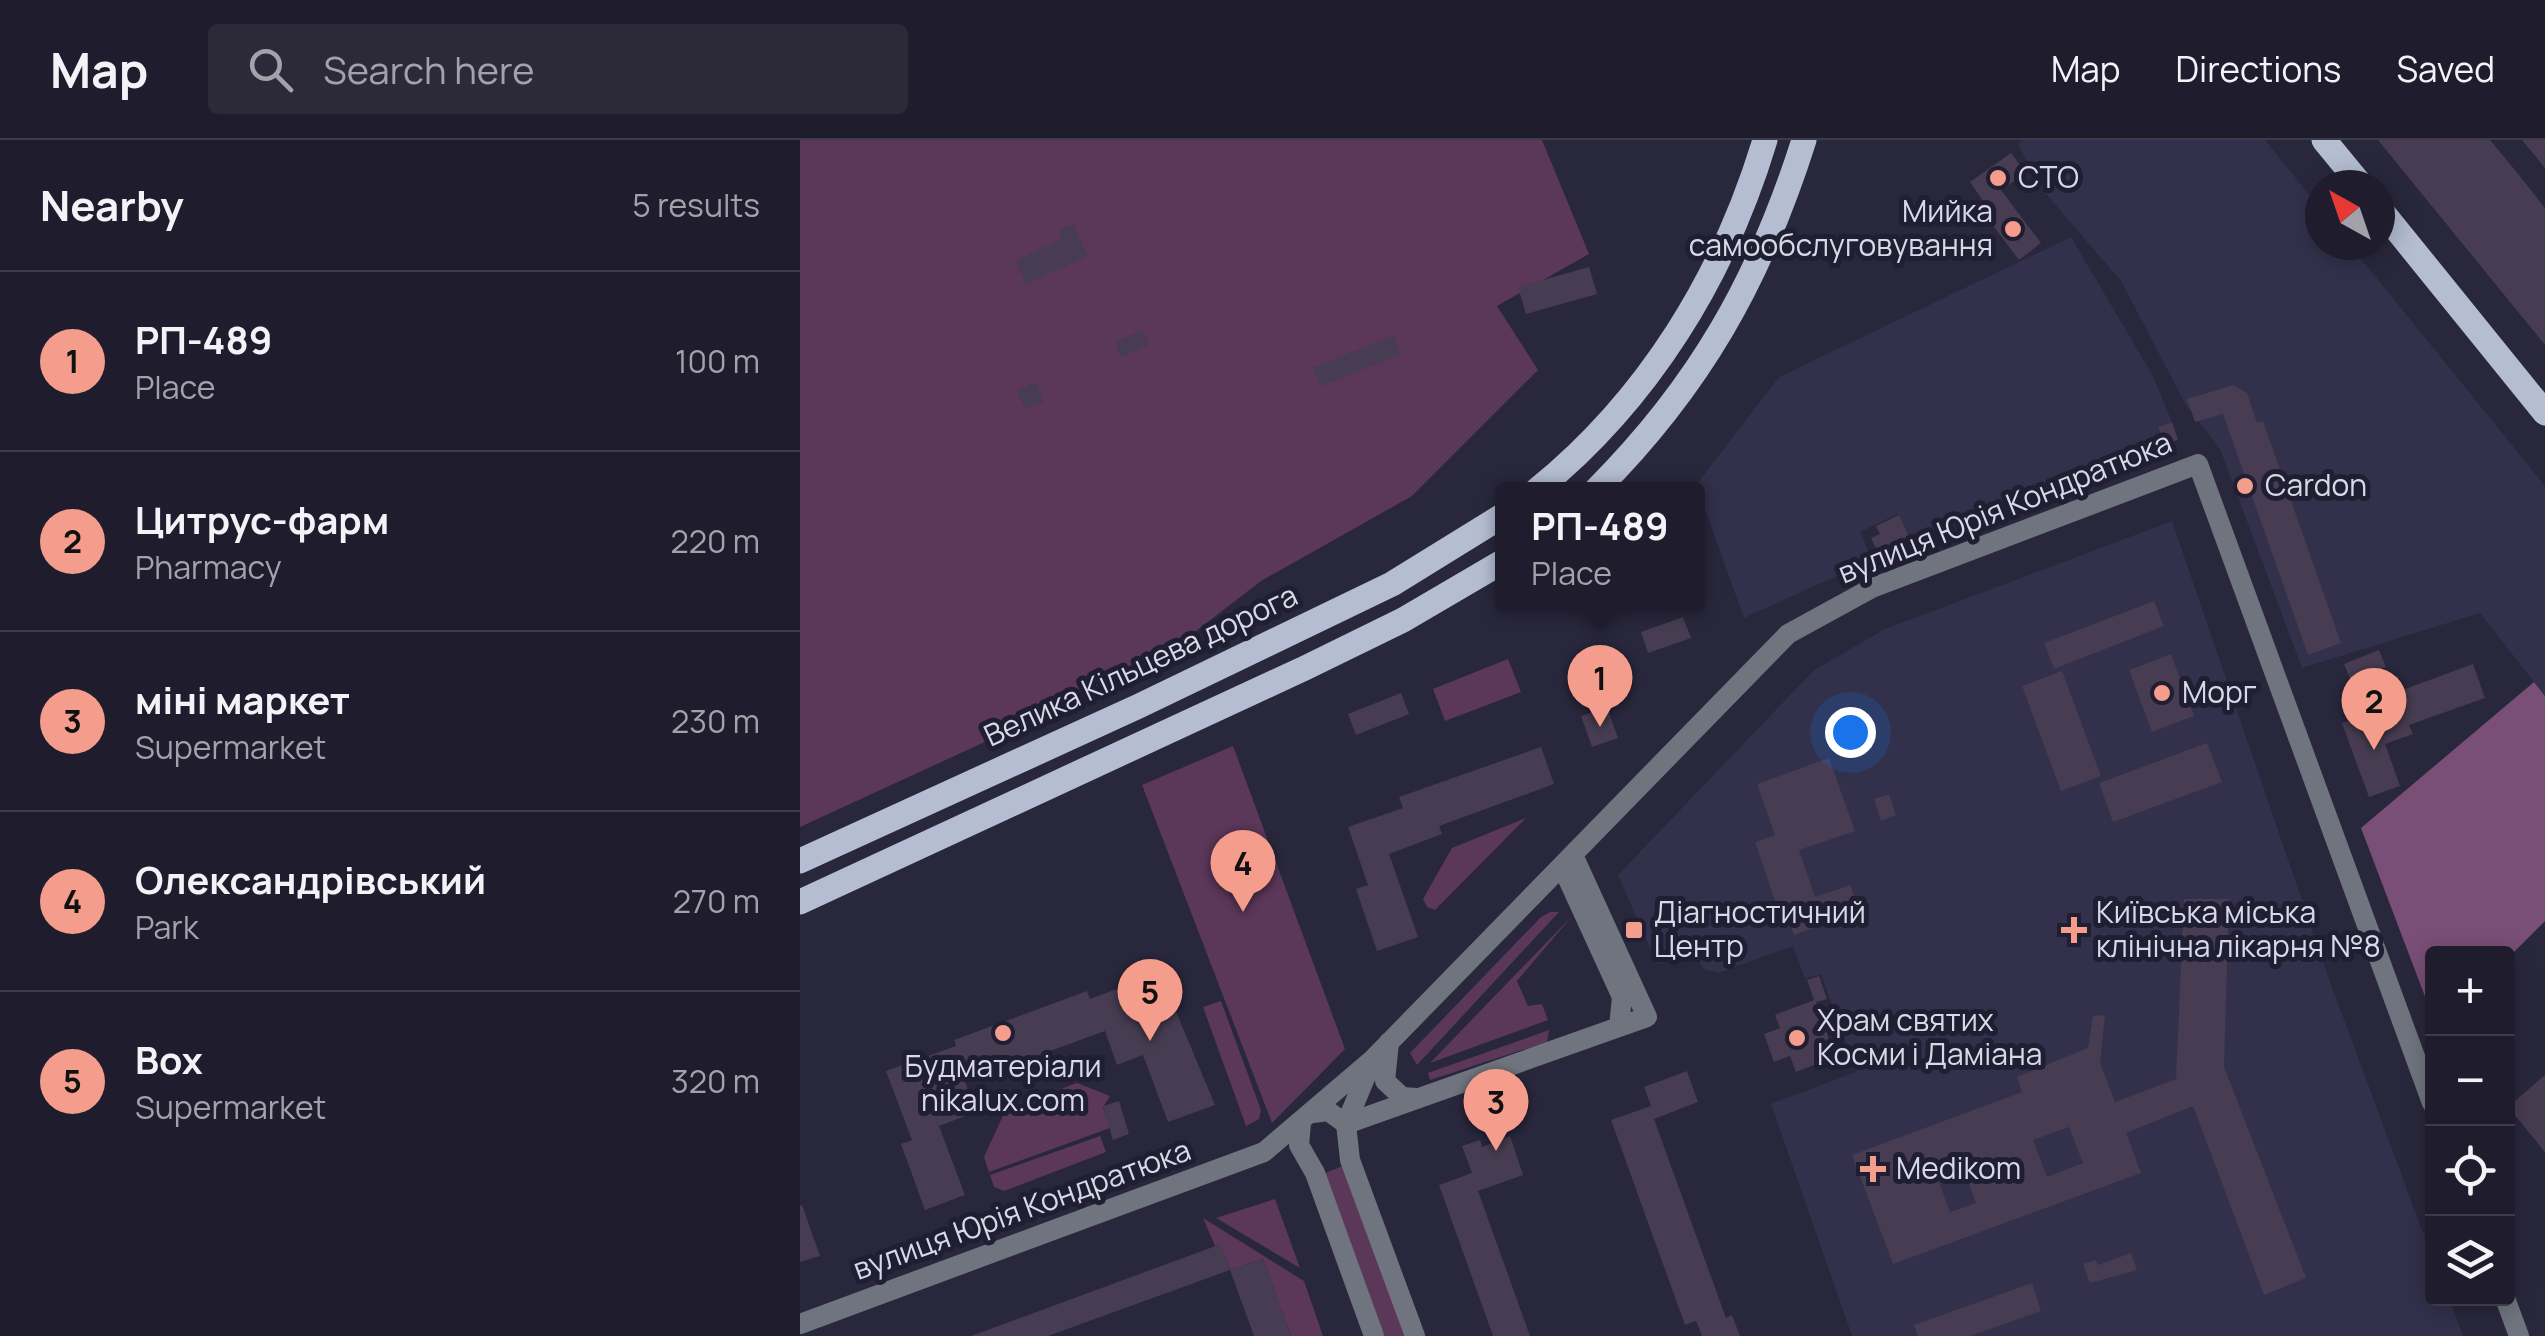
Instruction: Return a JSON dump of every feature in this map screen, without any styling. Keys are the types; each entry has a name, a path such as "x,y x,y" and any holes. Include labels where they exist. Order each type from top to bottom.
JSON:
{"main road":[{"path":"1546,482 1604,428 1678,334 1731,238 1765,140"},
{"path":"1603,482 1668,410 1751,282 1779,218 1804,140"},
{"path":"2324,140 2349,170"},
{"path":"2395,228 2545,413"},
{"name":"Велика Кільцева дорога","path":"800,861 1392,584 1495,520"},
{"path":"800,902 1305,668 1403,620 1495,566"}],"street":[{"name":"вулиця Юрія Кондратюка","path":"800,1324 1264,1152 1373,1059 1788,634 1872,588 2198,464 2425,1084"},
{"path":"1348,1131 1417,1098 1648,1018 1568,860"},
{"path":"1568,860 1622,997 1619,1027"},
{"path":"1389,1041 1383,1069 1386,1081 1402,1097 1417,1098"},
{"name":"вулиця Юрія Кондратюка","path":"1348,1131 1373,1059"},
{"path":"1374,1336 1298,1137 1307,1118 1328,1111 1348,1131 1350,1160 1415,1336"},
{"path":"1303,1152 1320,1162 1334,1160 1344,1150 1348,1131"},
{"name":"вулиця Юрія Кондратюка","path":"1264,1152 1303,1152"},
{"path":"2508,1306 2519,1336"}],"shaded area":[{"path":"800,140 1542,140 1589,254 1497,306 1538,370 1412,496 1261,581 1152,665 800,827"},
{"path":"2024,140 2265,140 2305,189 2305,260 2362,260 2545,486 2545,696 2480,613 2302,668 2220,449 2186,405 2121,281 2040,187 2018,144"},
{"path":"2071,237 2153,376 2172,422 2158,427 2164,445 1913,541 1898,514 1860,532 1872,560 1744,618 1705,509 1705,482 1698,482 1779,377"},
{"name":"Київська міська клінічна лікарня №8","path":"2172,521 2329,979 2425,1238 2425,1306 2452,1306 2463,1336 1852,1336 1771,1104 1856,1072 1821,974 1805,979 1793,946 1718,973 1703,969 1696,954 1657,964 1618,875 1814,670 1885,629"},
{"path":"1508,659 1521,692 1445,721 1433,689"},
{"path":"2534,682 2545,696 2545,921 2515,951 2515,946 2425,946 2425,997 2361,828"},
{"path":"1233,746 1345,1049 1272,1123 1142,785"},
{"path":"1526,818 1435,910 1427,907 1423,899 1452,848"},
{"path":"1550,912 1559,912 1417,1065 1410,1053"},
{"path":"1572,916 1517,981 1528,1006 1542,1004 1548,1020 1430,1063"},
{"path":"1221,1001 1261,1110 1259,1119 1246,1126 1203,1007"},
{"path":"1549,1030 1547,1042 1430,1080 1428,1073"},
{"path":"1077,1083 1110,1096 1103,1107 1110,1128 989,1172 984,1157 1006,1109"},
{"path":"1100,1136 1106,1152 1004,1191 994,1187 990,1175"},
{"path":"1348,1164 1411,1336 1384,1336 1325,1173"},
{"path":"1275,1199 1300,1268 1216,1218"},
{"path":"1203,1218 1304,1281 1323,1336 1291,1336 1263,1259 1230,1270 1221,1245 1215,1246"}],"building":[{"path":"2378,140 2490,140 2519,175 2545,208 2545,345"},
{"path":"2522,140 2545,140 2545,168"},
{"path":"2011,153 2026,173 2001,190 2041,243 2019,260 1985,215 1990,211 1970,182"},
{"path":"1073,224 1088,256 1026,284 1015,261 1062,239 1058,231"},
{"path":"1589,267 1597,294 1526,314 1518,287"},
{"path":"1143,330 1149,345 1121,357 1115,342"},
{"path":"1394,335 1401,354 1321,386 1313,368"},
{"path":"1036,382 1044,401 1025,409 1017,391"},
{"path":"2233,385 2247,393 2257,423 2263,421 2341,643 2308,655 2223,414 2195,422 2187,399"},
{"path":"2172,422 2178,440 2164,445 2158,427"},
{"path":"1899,515 1912,542 1880,557 1871,538 1880,534 1876,526"},
{"path":"2154,601 2164,626 2054,669 2044,643"},
{"path":"1683,617 1691,638 1648,653 1641,632"},
{"path":"2379,650 2386,667 2351,681 2344,664"},
{"name":"Морг","path":"2171,654 2194,716 2152,732 2129,670"},
{"path":"2473,664 2485,698 2409,725 2413,734 2385,744 2400,786 2369,797 2342,723 2400,702 2397,692"},
{"path":"2062,671 2101,776 2061,791 2022,686"},
{"path":"1401,693 1409,714 1356,735 1348,714"},
{"path":"1607,707 1618,738 1592,747 1581,716"},
{"path":"2207,743 2222,782 2113,822 2099,783"},
{"path":"1541,747 1554,784 1439,826 1442,834 1389,854 1418,937 1377,951 1356,889 1368,885 1348,827 1403,808 1399,797"},
{"path":"1829,758 1855,831 1799,850 1815,897 1850,885 1860,911 1794,935 1787,915 1781,918 1755,842 1775,835 1757,784"},
{"path":"1889,794 1896,815 1881,821 1874,799"},
{"path":"2184,899 2229,899 2224,1067 2306,1278 2264,1295 2193,1106 2126,1133 2141,1173 1893,1264 1852,1155 2022,1092 2017,1077 2088,1048 2093,1016 2105,1015 2100,1063 2115,1102 2176,1079","holes":["2069,1127 2083,1163 2047,1177 2033,1140","1962,1165 1976,1203 1950,1212 1936,1174"]},
{"path":"1160,973 1215,1105 1168,1122 1143,1055 1117,1065 1105,1031 965,1082 976,1112 939,1126 965,1195 925,1210 901,1144 912,1140 886,1071 956,1046 954,1040 1087,991 1090,999"},
{"name":"Храм святих Косми і Даміана","path":"1819,976 1827,999 1816,1002 1830,1042 1817,1047 1822,1062 1796,1072 1790,1056 1774,1062 1764,1034 1780,1028 1775,1015 1814,1000 1807,980"},
{"path":"1687,1071 1698,1102 1654,1119 1726,1318 1732,1315 1740,1336 1702,1336 1696,1321 1685,1325 1611,1120 1651,1106 1644,1087"},
{"path":"2545,1075 2545,1152 2515,1116 2515,1101"},
{"path":"1119,1101 1129,1134 1113,1140 1103,1106"},
{"path":"1510,1136 1523,1175 1478,1191 1530,1336 1493,1336 1439,1185 1472,1173 1462,1146 1480,1140 1482,1147"},
{"path":"800,1206 820,1256 800,1262"},
{"path":"1221,1244 1230,1270 1048,1336 971,1336"},
{"path":"2131,1253 2137,1270 2090,1283 2083,1264 2096,1260 2098,1265"},
{"path":"1263,1259 1291,1336 1254,1336 1230,1270"},
{"path":"2032,1283 2041,1311 1970,1336 1918,1336 1914,1325"}],"place":[{"name":"СТО","path":"1998,178"},
{"name":"Мийка самообслуговування","path":"2013,229"},
{"name":"Cardon","path":"2245,486"},
{"name":"Морг","path":"2162,693"},
{"name":"РП-489","path":"1600,727"},
{"name":"Цитрус-фарм","path":"2374,750"},
{"name":"Олександрівський","path":"1243,912"},
{"name":"Діагностичний Центр","path":"1634,930"},
{"name":"Київська міська клінічна лікарня №8","path":"2074,930"},
{"name":"Будматеріали nikalux.com","path":"1003,1033"},
{"name":"Храм святих Косми і Даміана","path":"1797,1038"},
{"name":"Box","path":"1150,1041"},
{"name":"міні маркет","path":"1496,1151"},
{"name":"Medikom","path":"1873,1169"}]}
